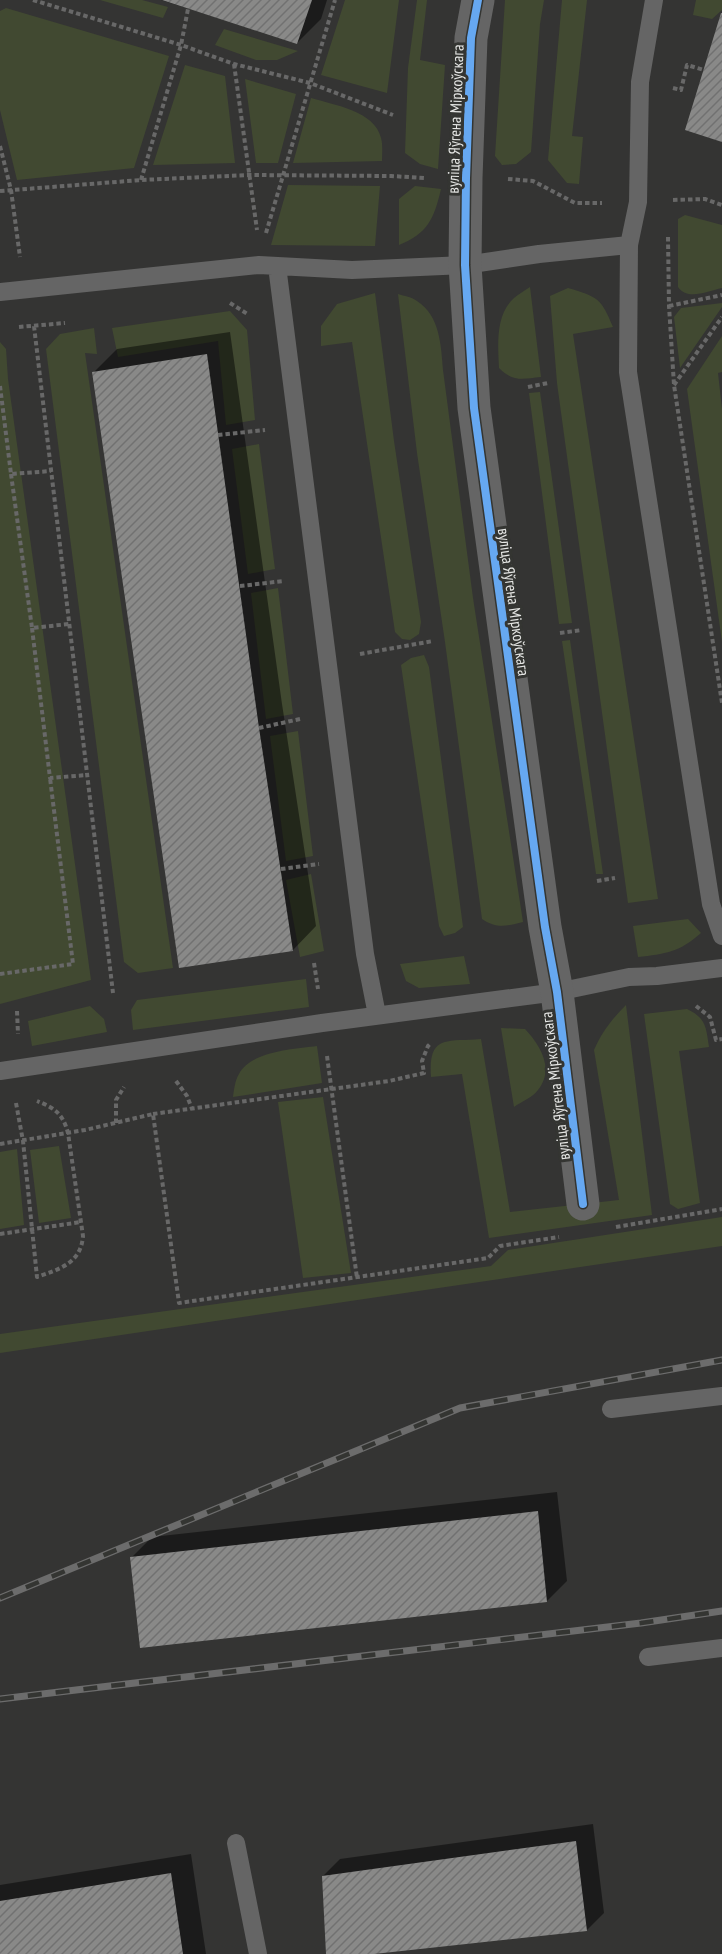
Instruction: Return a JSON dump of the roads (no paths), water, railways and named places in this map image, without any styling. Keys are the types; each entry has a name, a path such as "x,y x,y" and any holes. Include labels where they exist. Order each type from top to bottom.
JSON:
{"street":[{"name":"вуліца Яўгена Міркоўскага","path":"478,0 471,38 465,265 474,408 545,927 557,992 583,1204"}],"lane":[{"path":"654,0 640,82 638,202 629,245 628,372 711,904 722,936"},
{"path":"0,292 246,267 277,266 352,270 465,265 539,254 629,245"},
{"path":"277,266 365,954 377,1015"},
{"path":"9,1070 377,1015 557,992 629,977 722,968"},
{"path":"611,1409 722,1395"},
{"path":"648,1657 722,1648"},
{"path":"236,1843 258,1954"}],"railway":[{"path":"0,1598 460,1408 722,1360"},
{"path":"0,1699 641,1623 722,1611"}]}
